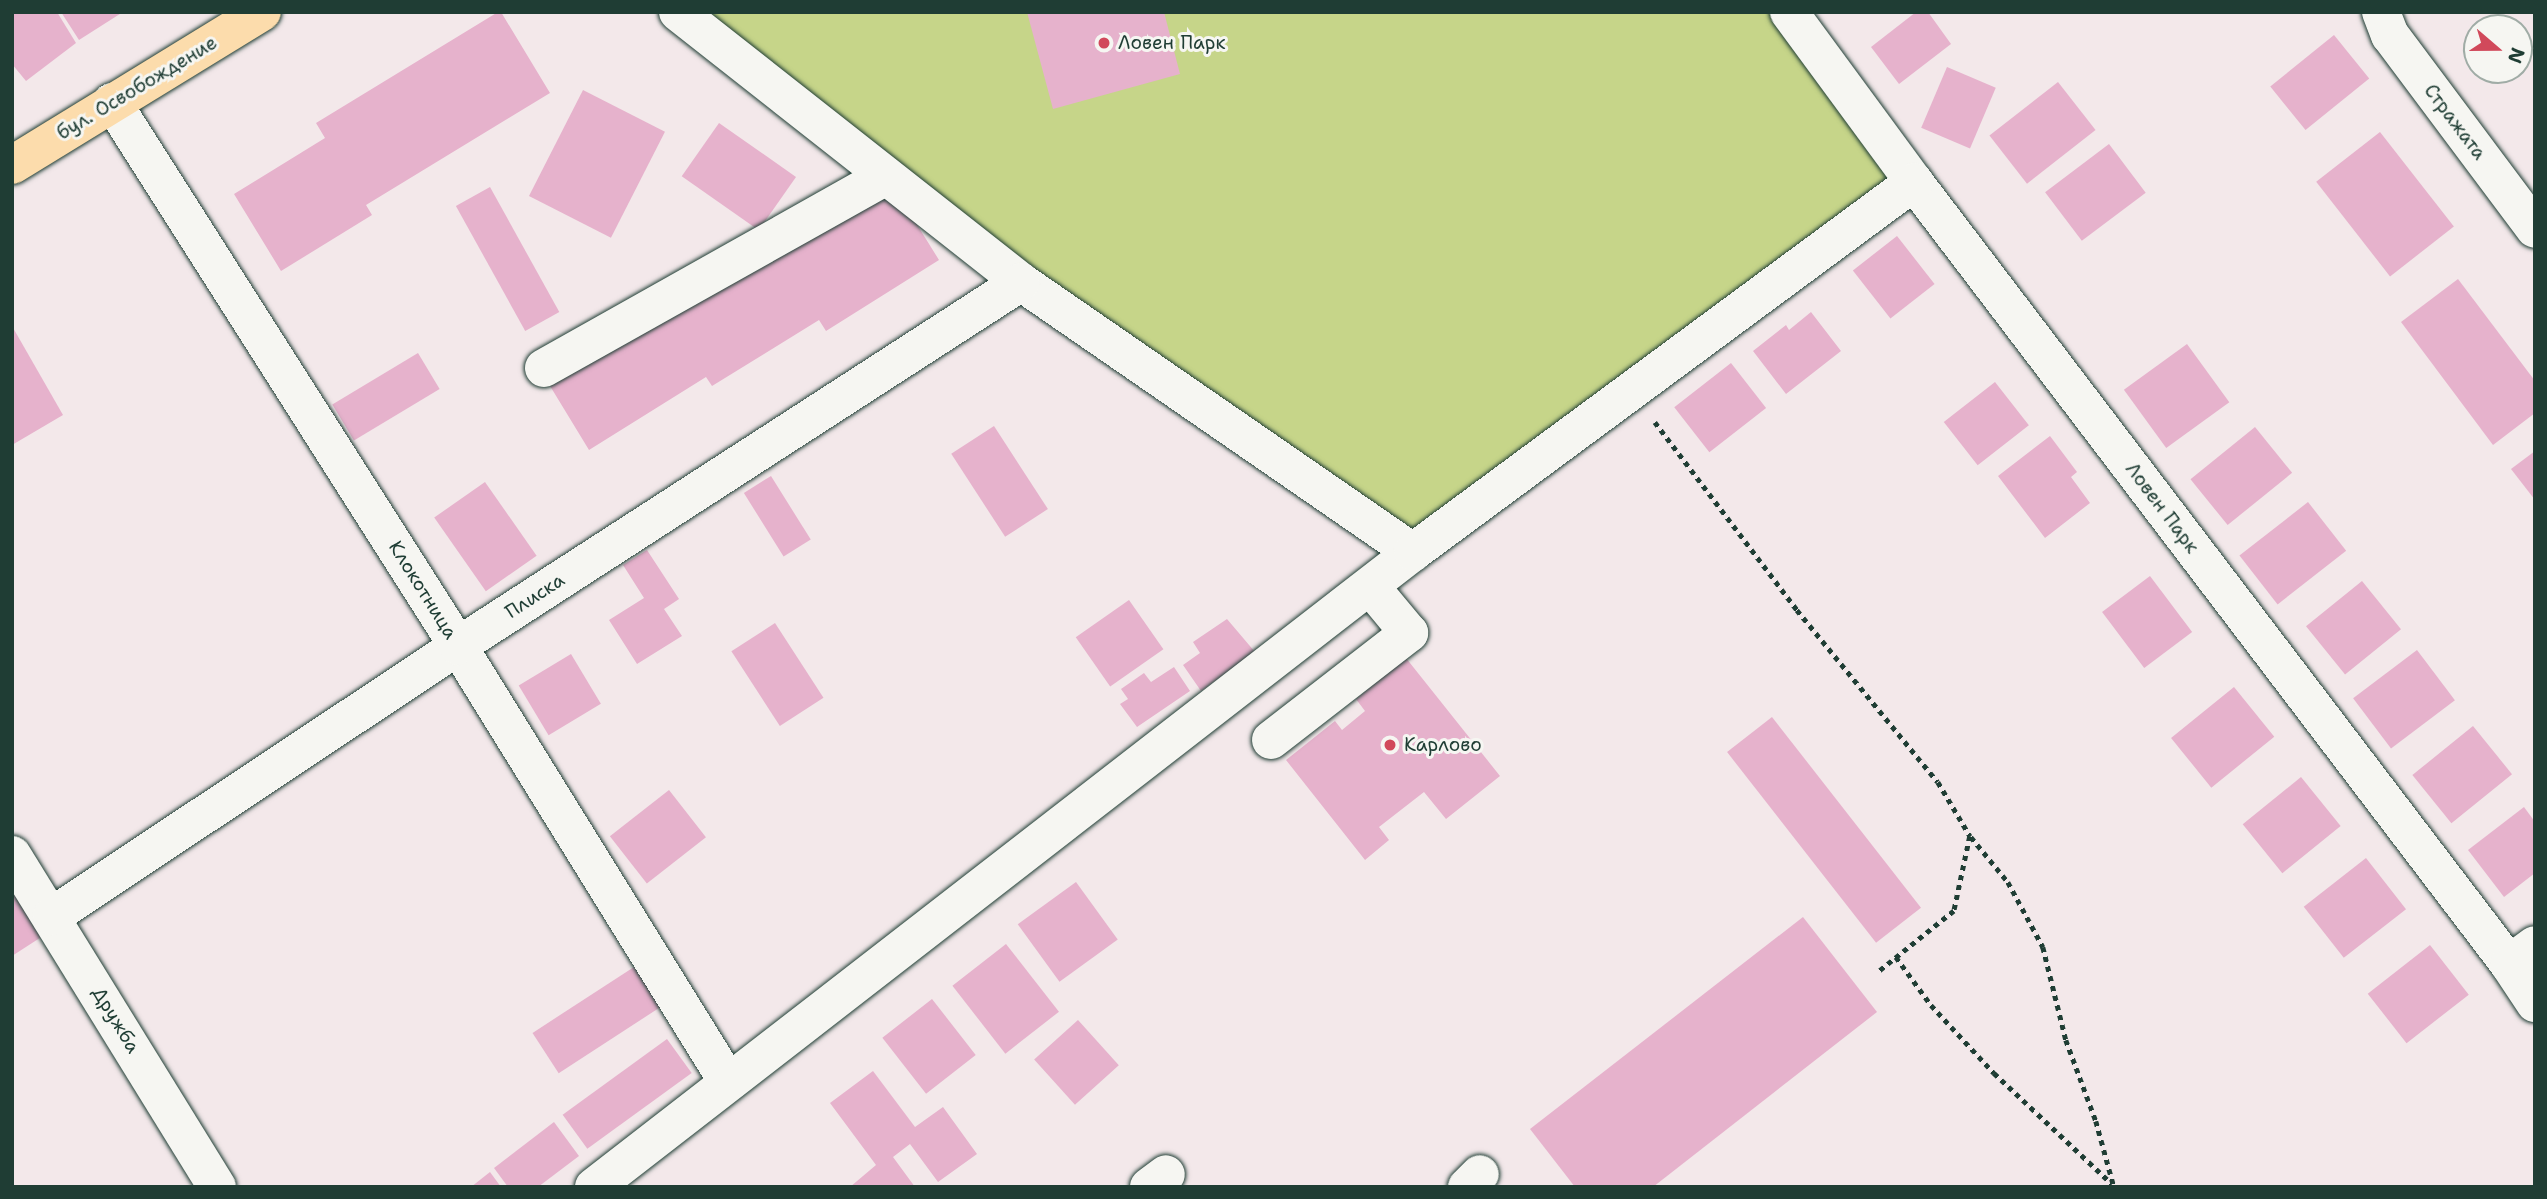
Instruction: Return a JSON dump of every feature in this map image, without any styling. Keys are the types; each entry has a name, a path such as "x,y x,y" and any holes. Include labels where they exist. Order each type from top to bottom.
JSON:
{"main road":[{"name":"бул. Освобождение","path":"12,165 262,12"}],"street":[{"path":"677,12 1021,282 1413,552"},
{"name":"Ловен Парк","path":"1789,12 1914,183 2522,955 2535,1003"},
{"name":"Стражата","path":"2381,12 2390,35 2535,229"},
{"name":"Клокотница","path":"112,102 458,646 728,1082"},
{"path":"544,368 886,176"},
{"path":"594,1187 1413,552 1914,183"},
{"name":"Плиска","path":"52,916 458,646 1021,282"},
{"path":"1271,740 1409,634 1370,586"},
{"name":"Дружба","path":"12,855 217,1187"}],"path":[{"path":"1631,390 1797,610 1938,782 1970,836 2008,882 2043,947 2066,1040 2096,1121 2114,1186"},
{"path":"1878,972 1954,911 1970,836"},
{"path":"1896,957 1931,1005 1994,1073 2114,1186"}],"green space":[{"path":"677,12 1789,12 1914,182 1413,552"}],"building":[{"path":"12,12 57,12 76,43 26,81 12,64"},
{"path":"61,12 123,12 79,40"},
{"path":"501,12 550,93 366,205 372,215 281,271 234,194 325,138 316,123"},
{"name":"Ловен Парк","path":"1027,12 1164,12 1180,74 1053,109"},
{"path":"1916,12 1928,12 1951,44 1899,84 1871,47"},
{"path":"2334,35 2369,79 2306,130 2270,87"},
{"path":"1947,67 1996,88 1970,148 1921,128"},
{"path":"2058,82 2096,130 2027,184 1989,136"},
{"path":"583,90 665,132 611,238 529,196"},
{"path":"719,123 796,177 759,230 682,176"},
{"path":"2380,132 2454,227 2390,276 2316,182"},
{"path":"2109,144 2146,193 2082,241 2045,192"},
{"path":"893,186 939,260 826,331 819,320 712,386 706,377 589,450 547,381"},
{"path":"490,187 559,312 525,331 456,206"},
{"path":"1897,236 1935,284 1890,319 1853,270"},
{"path":"2458,279 2535,381 2535,413 2493,445 2401,322"},
{"path":"1811,312 1841,351 1786,394 1753,351 1786,325 1789,330"},
{"path":"12,326 63,415 12,445"},
{"path":"2187,344 2229,402 2166,448 2124,390"},
{"path":"418,353 440,389 354,441 332,405"},
{"path":"1731,363 1766,408 1709,452 1674,407"},
{"path":"1995,382 2029,425 1978,465 1944,422"},
{"path":"994,426 1048,509 1005,537 951,454"},
{"path":"2255,427 2292,473 2228,525 2190,479"},
{"path":"2050,436 2077,472 2071,477 2090,503 2045,538 1998,476"},
{"path":"2535,451 2535,500 2511,469"},
{"path":"771,476 811,540 784,557 744,493"},
{"path":"485,482 537,556 486,591 434,518"},
{"path":"2308,502 2346,551 2278,604 2239,556"},
{"path":"647,550 679,599 664,609 682,636 637,664 609,620 644,598 623,565"},
{"path":"2150,576 2192,632 2144,668 2102,612"},
{"path":"2362,581 2401,629 2345,674 2306,626"},
{"path":"1129,600 1163,649 1110,686 1076,637"},
{"path":"1227,619 1255,652 1201,691 1183,665 1200,653 1193,642"},
{"path":"775,623 823,698 780,726 731,651"},
{"path":"2417,650 2455,700 2391,748 2353,698"},
{"path":"571,654 601,704 549,735 519,685"},
{"name":"Карлово","path":"1406,658 1500,776 1446,819 1424,792 1379,827 1389,840 1365,860 1286,760 1335,721 1342,730 1365,711 1356,699"},
{"path":"1174,667 1190,691 1137,727 1120,704 1128,699 1121,689 1144,673 1151,682"},
{"path":"2234,687 2274,737 2211,788 2171,738"},
{"path":"1772,717 1921,908 1876,943 1727,752"},
{"path":"2473,726 2512,774 2451,823 2412,775"},
{"path":"2301,777 2341,826 2282,873 2243,824"},
{"path":"669,790 706,837 647,883 610,836"},
{"path":"2524,807 2535,822 2535,873 2504,897 2468,850"},
{"path":"2366,858 2406,909 2344,958 2304,907"},
{"path":"1076,882 1118,939 1059,982 1018,924"},
{"path":"12,883 46,934 12,956"},
{"path":"1803,917 1877,1012 1653,1187 1575,1187 1530,1129"},
{"path":"1006,944 1059,1012 1005,1054 952,986"},
{"path":"2430,945 2469,995 2407,1043 2368,994"},
{"path":"634,967 660,1007 559,1073 533,1033"},
{"path":"932,999 976,1055 926,1094 882,1038"},
{"path":"1078,1020 1119,1065 1075,1105 1034,1059"},
{"path":"667,1039 692,1073 587,1149 563,1115"},
{"path":"873,1071 915,1127 943,1107 977,1154 938,1182 910,1144 893,1157 915,1187 850,1187 876,1165 830,1103"},
{"path":"554,1122 579,1156 538,1187 508,1187 494,1168"},
{"path":"490,1172 501,1187 471,1187"}],"place":[{"name":"Ловен Парк","path":"1104,43"},
{"name":"Карлово","path":"1390,745"}]}
